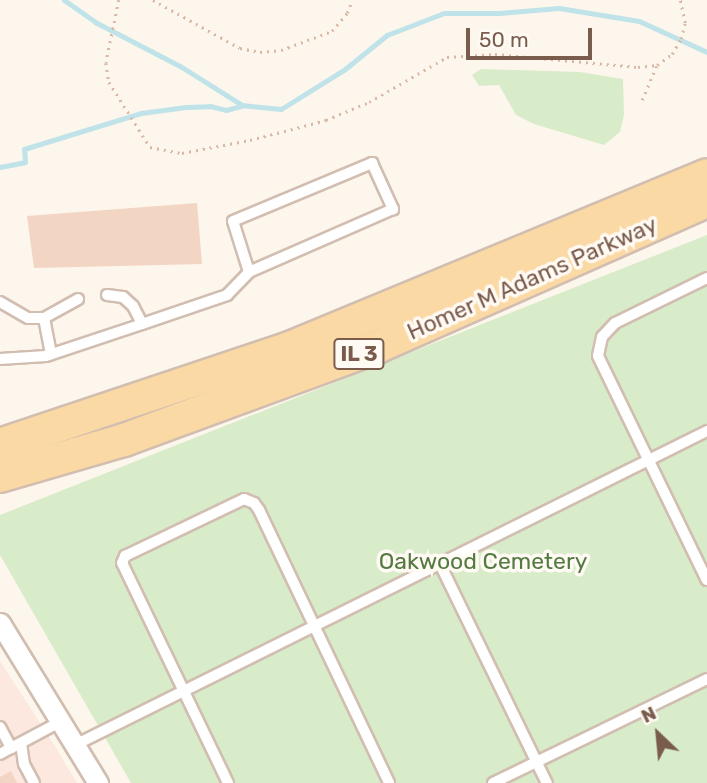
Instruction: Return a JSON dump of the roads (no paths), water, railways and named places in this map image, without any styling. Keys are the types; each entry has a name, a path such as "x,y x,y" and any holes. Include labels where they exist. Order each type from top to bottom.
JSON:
{"main road":[{"name":"Homer M Adams Parkway","path":"0,445 290,348 707,175"},
{"name":"Homer M Adams Parkway","path":"0,475 124,440 364,352 707,201"}],"street":[{"path":"0,623 98,783"}],"lane":[{"path":"0,359 51,354 227,295 249,272 393,209 372,163 233,221 249,272"},
{"path":"707,278 615,323 608,328 598,347 600,365 707,580"},
{"path":"107,295 123,297 133,306 142,324"},
{"path":"0,302 28,318 44,318 78,299"},
{"path":"44,318 51,354"},
{"path":"75,745 313,624 707,431"},
{"path":"228,783 124,568 125,556 238,500 250,501 259,510 389,783"},
{"path":"439,562 547,783"},
{"path":"494,783 707,679"},
{"path":"0,754 61,722"},
{"path":"0,727 16,745 34,783"}],"waterway":[{"path":"64,0 95,22 180,66 242,105 281,109 345,69 387,35 444,13 499,13 559,8 639,21 707,52"},
{"path":"0,167 25,162 24,149 141,113 210,106 226,110 241,106"}],"park label":[{"name":"Oakwood Cemetery","path":"483,561"}]}
